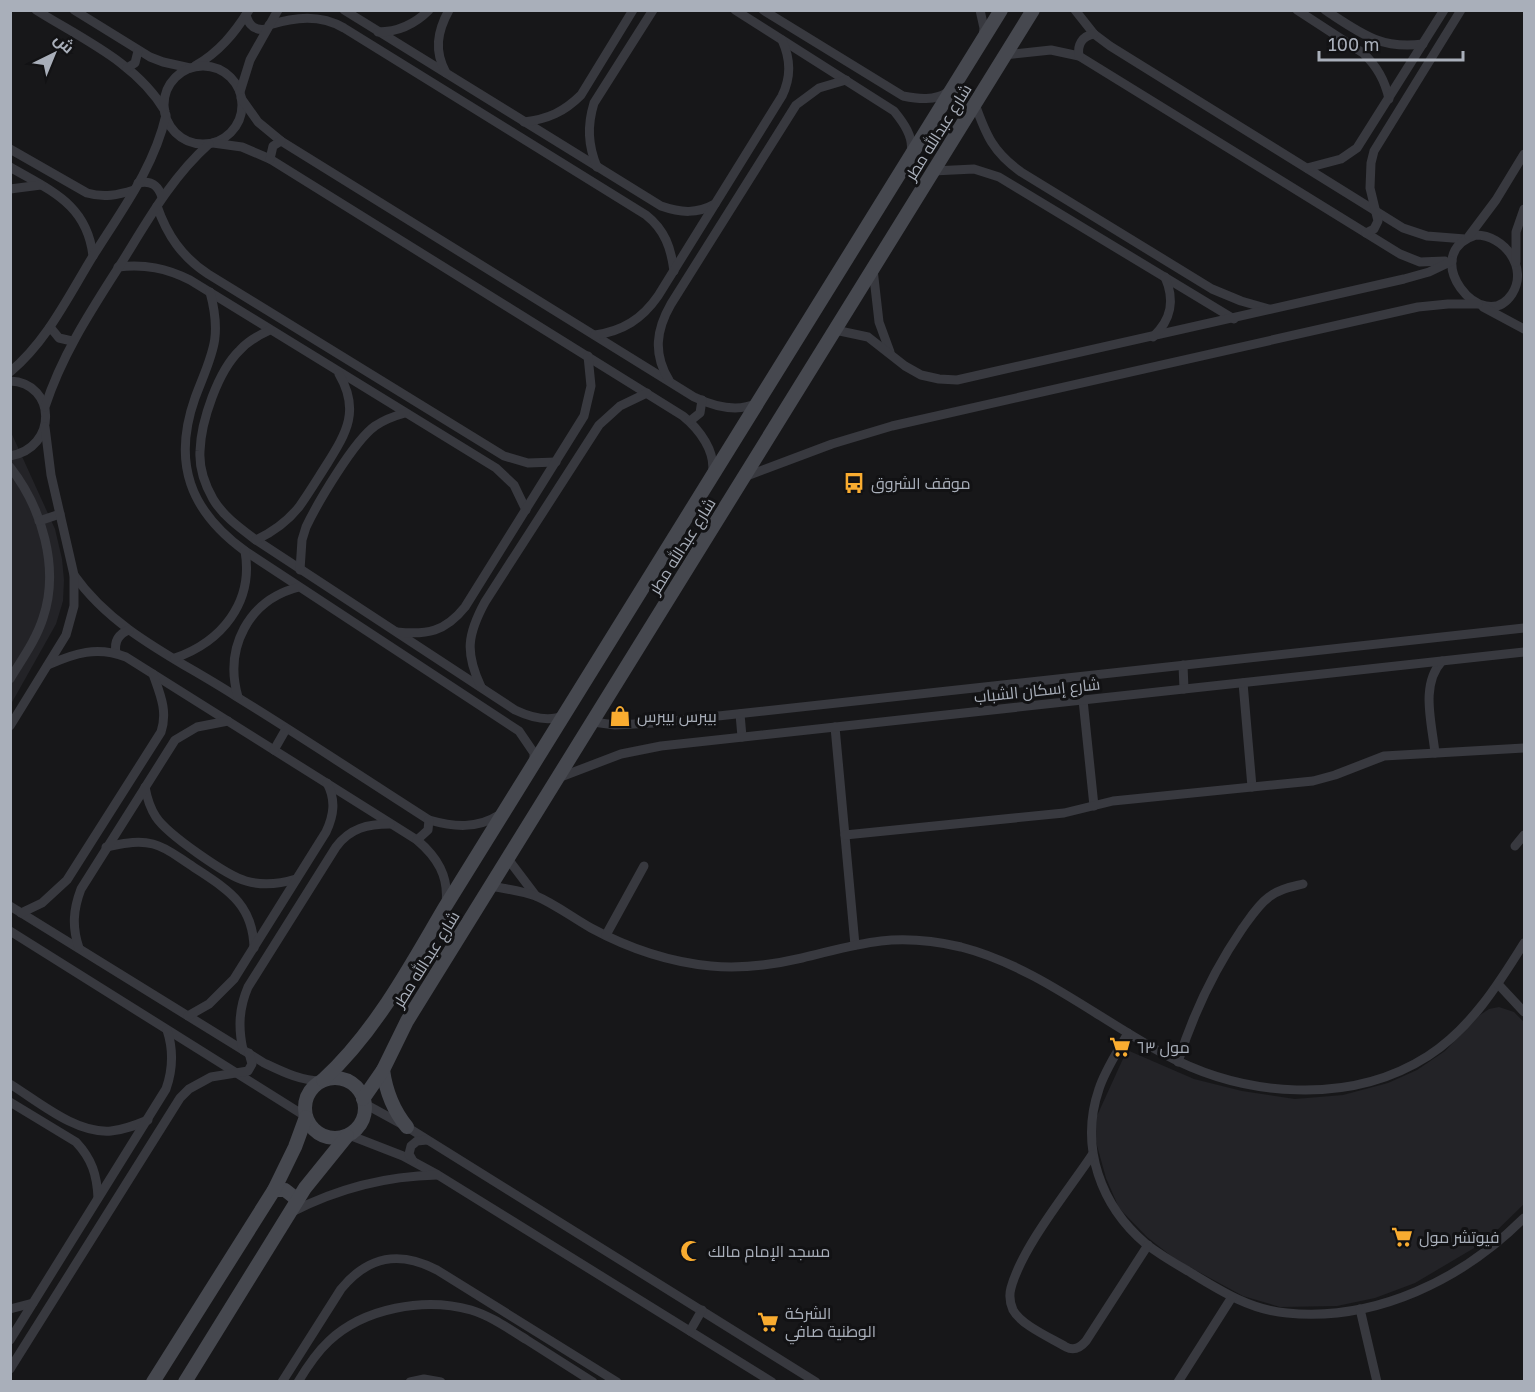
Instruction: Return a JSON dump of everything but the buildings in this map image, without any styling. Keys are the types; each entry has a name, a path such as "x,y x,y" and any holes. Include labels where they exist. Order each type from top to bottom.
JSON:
{"street":[{"path":"36,10 128,68 153,92 169,123 182,137 190,142 242,147 270,159 690,421 706,443 711,455 713,468 711,480"},
{"path":"74,10 138,51 163,62 192,68 205,66 216,68 226,74 234,82 258,122 281,141 670,382 702,400 725,407 750,406 759,402"},
{"path":"10,726 66,635 76,591 75,575 48,459 45,427 45,407 57,373 72,341 162,197 185,167 211,143 222,139 236,126 242,108 241,95 250,60 278,10"},
{"path":"447,75 437,43 443,21 449,10"},
{"path":"524,122 555,115 581,94 633,10"},
{"path":"735,10 894,111 909,134 912,147 909,159"},
{"path":"763,10 903,96 930,98 943,96 952,89"},
{"path":"980,10 984,28 982,41"},
{"name":"شارع عبدالله مطر","path":"322,1081 354,1050 382,1013 445,907 1001,10"},
{"name":"شارع عبدالله مطر","path":"364,1102 404,1026 1033,10"},
{"path":"1075,10 1094,34 1110,46 1377,212 1415,233 1440,238 1485,235 1493,237 1507,249 1516,267"},
{"path":"1297,10 1363,53 1383,79 1389,99"},
{"path":"1325,10 1374,40 1398,46 1423,44"},
{"path":"1307,168 1341,159 1357,148 1444,10"},
{"path":"1366,233 1377,225 1377,212 1369,175 1374,151 1461,10"},
{"path":"337,24 338,16 344,11 661,207 689,213 704,211 715,204"},
{"path":"377,32 388,32 410,25 429,11 435,21 443,21"},
{"path":"597,167 589,142 594,103 651,12"},
{"path":"248,13 247,20 255,29 305,18 337,24 652,220 666,238 674,271"},
{"path":"10,372 25,360 50,327 136,187 157,148 165,113 167,90 180,74 223,46 248,13"},
{"path":"1079,56 1081,41 1094,34"},
{"path":"1355,47 1363,41 1363,34"},
{"path":"595,335 625,327 650,308 674,271 787,86 789,62 782,40"},
{"path":"1005,55 1051,50 1079,56 1401,254 1420,262 1452,260"},
{"path":"128,68 135,63 138,51"},
{"path":"670,382 663,371 658,351 659,331 663,318 796,105 819,87 846,80"},
{"path":"883,102 889,97 891,90"},
{"path":"581,94 584,101 594,103"},
{"path":"782,96 793,99 796,105"},
{"path":"975,104 991,144 1009,164 1197,279 1234,298 1271,310"},
{"path":"495,122 502,109"},
{"path":"1368,132 1371,138 1380,140"},
{"path":"270,159 273,146 281,141"},
{"path":"10,149 76,188 99,196 111,196 145,182 156,186 162,197"},
{"path":"1524,154 1496,200 1467,238 1457,247 1452,260 1452,270 1463,293 1479,305 1524,329"},
{"path":"999,177 999,168 1003,164 1009,164"},
{"path":"10,167 66,201 88,231 93,256"},
{"path":"933,171 974,169 999,177 1234,319"},
{"path":"10,189 42,186"},
{"path":"66,201 74,197 76,188"},
{"path":"157,206 172,240 198,268 504,456 528,463 556,462"},
{"path":"652,220 658,217 661,207"},
{"path":"879,209 901,224"},
{"path":"1524,209 1516,232 1517,278 1524,292"},
{"path":"446,268 457,250"},
{"path":"835,330 868,337 905,366 921,375 939,380 957,380 1417,276 1452,260"},
{"path":"118,267 155,266 190,280 496,468 514,485 526,510"},
{"path":"190,280 191,272 198,268"},
{"path":"873,269 879,322 891,354"},
{"path":"1152,337 1162,328 1169,316 1172,303 1165,277"},
{"path":"744,477 862,434 955,410 1418,307 1448,304 1498,305 1512,294 1517,278"},
{"path":"1189,292 1196,286 1197,279"},
{"path":"210,292 216,330 214,352 190,416 184,453 186,472 201,507 222,533 245,551 519,731 534,753 534,764"},
{"path":"650,308 654,317 663,318"},
{"path":"50,327 59,338 72,341"},
{"path":"270,330 258,336 238,352 224,374 206,420 200,452 201,468 206,484 223,512 256,540 300,570 515,710 536,718 547,719 558,718 566,714"},
{"path":"396,632 422,633 446,626 457,617 473,594 576,431 589,402 591,386 588,356"},
{"path":"209,366 218,368 224,374"},
{"path":"256,540 280,526 299,507 344,437 350,411 345,384 338,372"},
{"path":"10,381 29,386 39,395 45,407"},
{"path":"481,687 470,659 470,644 472,630 486,602 589,438 620,406 647,393"},
{"path":"690,421 700,413 702,400"},
{"path":"300,570 302,540 312,515 356,446 374,427 405,413"},
{"path":"10,456 21,454 32,448 45,427"},
{"path":"576,431 584,432 589,438"},
{"path":"344,437 354,440 356,446"},
{"path":"496,468 503,462 504,456"},
{"path":"10,467 32,500 49,560 50,580 43,619 35,638 10,679"},
{"path":"299,507 304,514 312,515"},
{"path":"213,523 223,512"},
{"path":"39,521 60,514"},
{"path":"175,658 207,643 232,617 243,591 247,563 245,551"},
{"path":"75,575 94,600 129,630 429,820 461,826 477,825 492,820 504,812"},
{"path":"238,697 233,668 236,646 246,626 258,610 271,599 284,591 299,587"},
{"path":"321,602 329,588"},
{"path":"473,594 479,602 486,602"},
{"path":"232,617 246,626"},
{"name":"شارع إسكان الشباب","path":"593,722 635,725 1524,628"},
{"path":"116,653 116,641 129,630"},
{"path":"608,646 631,661"},
{"path":"48,665 88,651 116,653 126,657 417,840 439,863 445,877 447,891 445,907"},
{"name":"شارع إسكان الشباب","path":"558,778 641,749 1524,652"},
{"path":"1435,753 1429,690 1435,668 1442,661"},
{"path":"1183,665 1184,689"},
{"path":"21,913 51,896 67,880 161,732 165,715 164,706 153,674"},
{"path":"1243,683 1252,787"},
{"path":"1083,700 1094,806"},
{"path":"10,703 20,709"},
{"path":"508,723 515,718 515,710"},
{"path":"740,714 742,737"},
{"path":"79,948 74,924 75,906 81,889 175,740 197,727 228,721"},
{"path":"836,727 855,945"},
{"path":"274,750 286,729"},
{"path":"161,732 171,733 175,740"},
{"path":"1512,748 1524,756"},
{"path":"845,835 1064,813 1124,799 1326,778 1384,756 1524,748"},
{"path":"188,1016 208,1004 234,979 326,832 331,822 334,802 327,783"},
{"path":"145,787 156,818 172,834 237,878 260,884 285,883 296,879"},
{"path":"417,840 426,834 429,820"},
{"path":"10,1370 180,1098 189,1089 211,1077 244,1073 250,1068 252,1060 240,1037 240,1011 248,987 340,841 348,834 368,825 392,824"},
{"path":"326,832 336,833 340,841"},
{"path":"163,847 164,838 172,834"},
{"path":"1515,846 1524,836"},
{"path":"106,847 141,842 163,847 229,891 249,917 254,935 254,948"},
{"path":"508,859 536,896"},
{"path":"606,935 644,866"},
{"path":"229,891 236,887 237,878"},
{"path":"67,880 74,889 81,889"},
{"path":"1178,1062 1209,982 1248,921 1269,897 1283,889 1303,884"},
{"path":"491,886 536,896 606,935 637,949 673,960 726,967 780,963 855,945 901,940 924,941 963,948 1030,975 1178,1062 1217,1076 1298,1090 1329,1090 1360,1084 1387,1076 1430,1056 1468,1021 1498,984 1524,944"},
{"path":"10,906 246,1052 296,1077 309,1081 337,1078 356,1087 364,1102 816,1382"},
{"path":"10,931 305,1116"},
{"path":"234,979 240,986 248,987"},
{"path":"1498,984 1524,1012"},
{"path":"382,1013 390,1025 404,1026"},
{"path":"10,1340 166,1089 172,1066 172,1048 167,1030"},
{"path":"1128,1033 1105,1075 1094,1104 1091,1120 1092,1155 1102,1186 1120,1217 1148,1245 1232,1297 1268,1310 1287,1313 1324,1313 1360,1309 1400,1298 1437,1282 1470,1263 1524,1218"},
{"path":"382,1070 388,1095 407,1127"},
{"path":"322,1081 316,1084 307,1095 304,1109 308,1123 318,1134 332,1138 348,1136 413,1161 772,1382"},
{"path":"10,1084 73,1123 91,1129 110,1131 148,1120"},
{"path":"166,1089 180,1098"},
{"path":"10,1102 80,1147 91,1162 96,1174 98,1200"},
{"path":"185,1382 293,1207 315,1175 362,1122 364,1102"},
{"path":"153,1382 274,1190 295,1147 305,1116"},
{"path":"65,1136 70,1132 73,1123"},
{"path":"413,1161 409,1154 411,1146 417,1141 427,1140"},
{"path":"1092,1155 1017,1271 1010,1294 1012,1308 1021,1320 1065,1347 1079,1348 1086,1341 1148,1245"},
{"path":"293,1207 352,1186 394,1178 438,1175"},
{"path":"274,1190 290,1192 293,1207"},
{"path":"71,1243 84,1250"},
{"path":"282,1382 341,1288 363,1268 377,1261 393,1258 423,1263 437,1270 616,1382"},
{"path":"1178,1382 1232,1297"},
{"path":"10,1309 33,1303"},
{"path":"298,1382 319,1352 343,1330 373,1315 412,1305 433,1304 472,1311 510,1329 593,1382"},
{"path":"1360,1309 1377,1382"},
{"path":"690,1331 702,1310"},
{"path":"573,1369 579,1358"},
{"path":"410,1382 424,1379 441,1382"}],"shaded area":[{"path":"10,430 55,529 64,580 63,601 56,624 11,704"},
{"path":"1499,1007 1514,1012 1524,1022 1524,1204 1486,1241 1415,1283 1375,1298 1337,1306 1280,1307 1243,1296 1175,1259 1147,1237 1119,1208 1106,1178 1096,1142 1096,1118 1127,1050 1194,1079 1242,1091 1295,1099 1343,1095 1388,1083 1417,1070 1445,1051 1480,1015 1489,1009"}],"place":[{"name":"موقف الشروق","path":"854,483"},
{"name":"بيبرس بيبرس","path":"620,716"},
{"name":"مول ٦٣","path":"1120,1047"},
{"name":"فيوتشر مول","path":"1402,1237"},
{"name":"مسجد الإمام مالك","path":"691,1251"},
{"name":"الشركة الوطنية صافي","path":"768,1322"}]}
